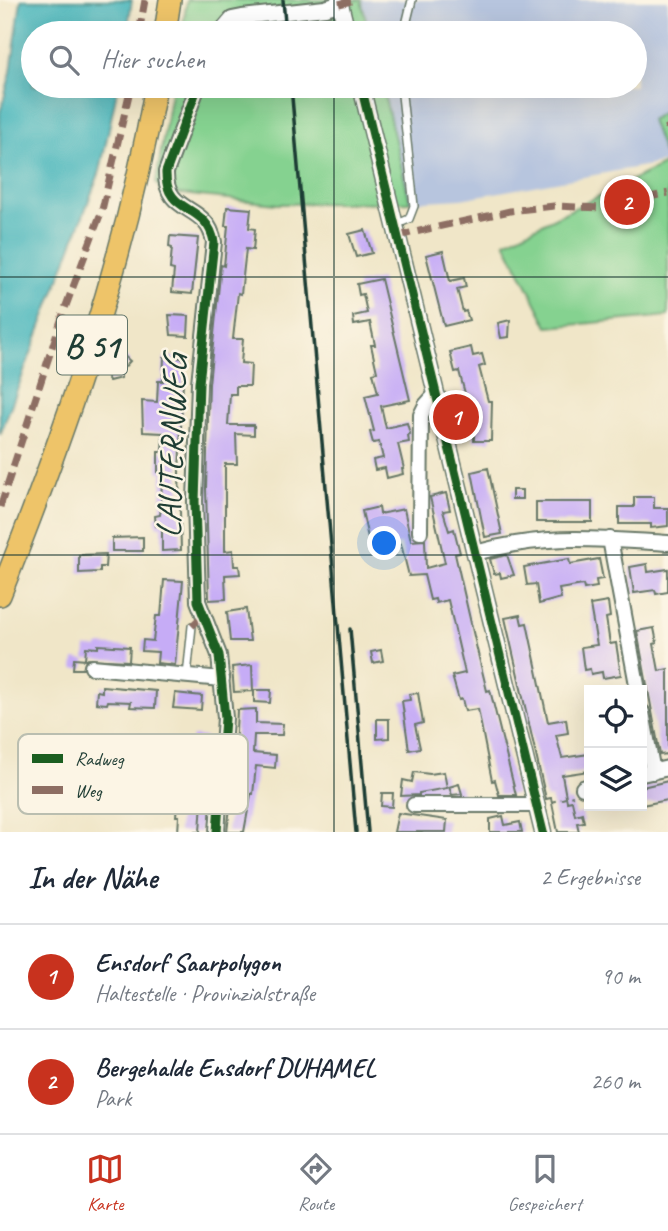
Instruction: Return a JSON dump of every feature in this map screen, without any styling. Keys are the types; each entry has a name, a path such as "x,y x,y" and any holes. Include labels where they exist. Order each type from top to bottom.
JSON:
{"main road":[{"path":"167,21 170,0"},
{"name":"B 51","path":"0,595 34,509 99,323 131,203 153,98"}],"street":[{"path":"230,21 242,16 339,2 344,21"},
{"name":"LAUTERNWEG","path":"194,98 166,172 166,186 174,200 208,222 214,242 199,383 195,513 198,601 219,655 224,734"},
{"path":"363,98 543,832"},
{"path":"420,532 421,415 435,395"},
{"path":"475,553 543,539 610,539 668,543"},
{"path":"610,539 637,685"},
{"path":"92,667 222,679"},
{"path":"647,773 668,768"},
{"path":"414,806 537,806"},
{"name":"LAUTERNWEG","path":"218,832 219,814"}],"lane":[{"path":"407,21 412,0"},
{"path":"395,225 409,219 414,206 402,98"},
{"path":"187,677 192,626"}],"path":[{"path":"537,806 574,795 584,788"}],"shaded area":[{"path":"362,0 668,0 668,109 651,120 667,162 461,199 410,202 385,98 647,98 647,21 367,21"}],"green space":[{"path":"187,0 361,0 366,21 184,21"},
{"path":"170,98 385,98 410,202 277,204 161,192 156,182"},
{"path":"668,109 668,316 548,327 505,242 667,163 651,120"}],"water":[{"path":"21,0 132,0 129,21 21,21 21,98 115,98 100,171 0,435 0,113 11,72"}],"building":[{"path":"227,207 251,209 249,228 255,229 253,250 246,249 233,339 243,339 241,363 251,364 250,386 236,386 236,394 230,394 228,425 254,425 254,435 236,434 237,464 225,464 225,551 233,550 234,566 239,566 240,574 225,575 226,599 209,600 206,488 209,384 221,265 224,266"},
{"path":"365,230 372,253 356,257 349,234"},
{"path":"170,236 198,238 192,294 172,292 174,270 170,269"},
{"path":"443,251 450,281 464,278 466,287 457,289 463,312 466,311 469,320 444,326 426,255"},
{"path":"381,279 410,400 381,406 386,428 407,423 410,434 409,442 398,444 403,474 387,478 385,468 375,470 373,460 383,458 379,442 373,443 370,432 374,431 365,396 378,393 371,345 375,345 370,322 354,325 353,316 367,313 363,294 359,295 357,284"},
{"path":"169,315 189,316 188,336 171,335"},
{"path":"510,320 509,337 501,338 498,323"},
{"path":"471,347 473,356 482,354 485,365 479,367 488,401 492,401 491,441 474,441 474,426 470,426 471,400 467,401 459,371 455,372 450,352"},
{"path":"121,353 130,361 121,371 121,378 109,381 105,372"},
{"path":"164,357 184,358 179,472 181,550 162,551 162,526 156,526 155,516 160,515 161,508 162,472 158,472 158,452 162,452 163,433 143,432 142,401 157,402 158,381 163,381"},
{"path":"488,468 502,534 485,537 472,472"},
{"path":"512,490 522,490 522,499 512,499"},
{"path":"446,493 450,510 443,511 449,531 454,529 460,553 455,554 479,658 487,691 490,690 516,795 499,795 495,780 492,781 478,709 465,711 462,699 459,700 452,676 465,673 448,600 436,603 435,599 430,600 424,575 409,576 401,544 391,546 388,533 368,538 362,511 379,507 380,514 404,509 411,541 425,540 426,568 445,563 430,497"},
{"path":"634,497 654,497 654,508 668,508 668,526 651,528 651,524 619,524 619,507 634,507"},
{"path":"536,502 592,502 592,522 536,522"},
{"path":"143,537 143,551 112,551 112,538"},
{"path":"106,554 105,567 100,567 100,572 79,573 79,555"},
{"path":"507,555 514,575 501,578 500,573 494,574 490,559"},
{"path":"569,559 570,564 599,559 603,579 596,580 597,587 584,589 583,585 559,589 561,598 539,604 536,584 527,585 524,567"},
{"path":"647,564 648,572 668,569 668,592 656,594 655,590 634,593 630,567"},
{"path":"164,580 183,581 175,665 157,663 158,652 142,651 143,640 153,641 156,616 161,616"},
{"path":"608,602 610,617 606,618 610,644 616,643 621,675 603,678 602,672 591,674 590,669 584,670 581,647 597,645 590,605"},
{"path":"246,609 250,641 230,641 227,612"},
{"path":"520,615 522,624 527,623 548,722 566,719 568,733 556,735 562,758 584,755 584,772 562,775 567,802 572,801 575,815 582,813 584,822 577,823 579,832 558,832 551,798 546,799 505,618"},
{"path":"654,628 659,671 668,669 668,754 660,755 637,631"},
{"path":"98,645 130,647 129,661 85,659 86,647 98,648"},
{"path":"381,650 383,661 373,663 371,652"},
{"path":"74,659 86,660 83,669 73,669"},
{"path":"252,665 253,691 234,692 232,667"},
{"path":"102,686 156,691 155,708 130,707 131,702 96,703 97,691 102,692"},
{"path":"254,690 271,690 270,703 254,702"},
{"path":"175,693 202,696 201,710 173,708"},
{"path":"418,693 423,723 415,725 420,748 409,750 402,701 410,700 409,694"},
{"path":"256,709 256,723 283,724 282,735 254,735 253,753 276,755 275,768 256,766 248,810 248,734 236,734 237,710"},
{"path":"377,719 389,719 389,738 377,739"},
{"path":"414,772 444,772 447,788 401,796 403,780 412,782"},
{"path":"668,781 668,800 647,804 647,786"},
{"path":"459,784 462,794 452,795 449,787"},
{"path":"382,793 393,793 392,807 381,806"},
{"path":"398,813 447,820 446,832 394,832"},
{"path":"201,814 200,832 178,832 179,816 176,816"},
{"path":"229,814 247,814 244,832 227,832"},
{"path":"503,816 505,825 520,822 522,832 490,832 490,819"}],"railway":[{"path":"283,0 285,21"},
{"path":"292,98 356,832"},
{"path":"350,629 368,832"}],"marked path":[{"path":"141,21 145,0"},
{"path":"339,4 351,1"},
{"path":"0,507 64,311 102,210 128,98"},
{"path":"397,236 510,211 554,206 601,208 668,193"},
{"path":"192,626 202,616"}],"cycle path":[{"path":"194,98 166,172 167,186 172,196 203,220 210,229 214,242 199,383 195,501 198,601 219,655 225,718 224,734"},
{"path":"364,98 543,832"},
{"path":"217,832 218,814"}],"place":[{"name":"Bergehalde Ensdorf DUHAMEL","path":"627,202"},
{"name":"Ensdorf Saarpolygon","path":"456,417"}]}
